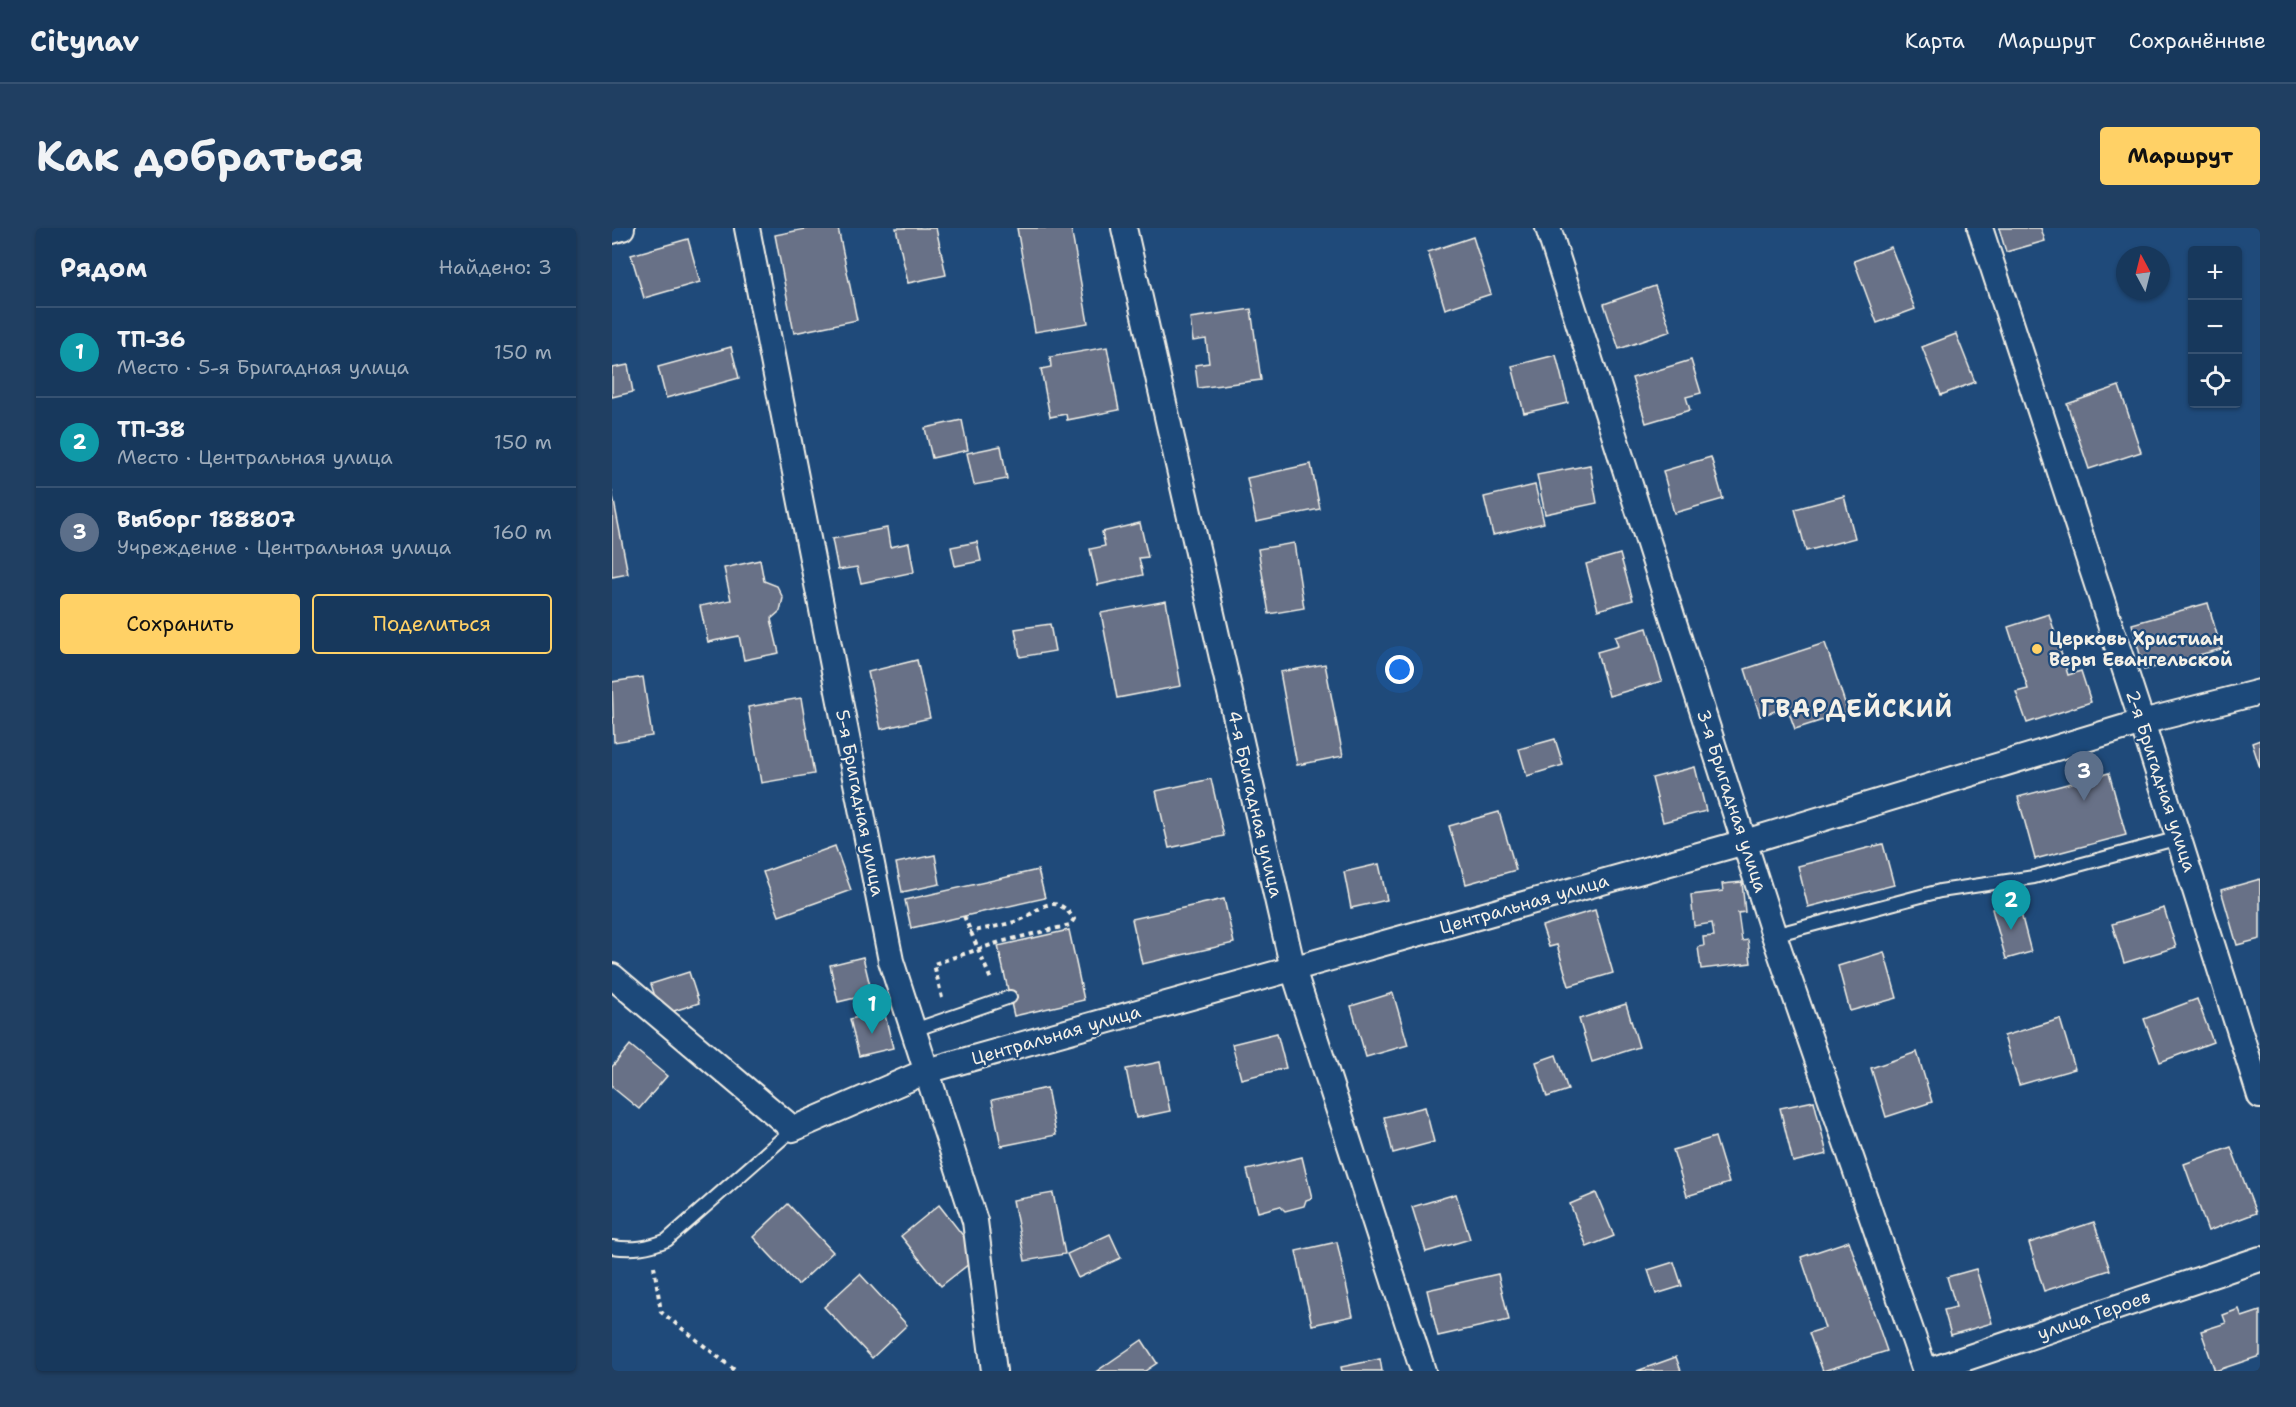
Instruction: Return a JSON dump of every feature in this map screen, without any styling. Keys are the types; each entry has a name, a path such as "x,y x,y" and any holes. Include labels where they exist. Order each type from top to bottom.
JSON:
{"street":[{"path":"612,231 622,228"},
{"name":"5-я Бригадная улица","path":"747,228 891,961 975,1221 994,1371"},
{"name":"4-я Бригадная улица","path":"1124,228 1293,969 1423,1371"},
{"name":"3-я Бригадная улица","path":"1548,228 1774,935 1927,1371"},
{"name":"2-я Бригадная улица","path":"1980,228 2142,722 2260,1096"},
{"name":"Центральная улица","path":"793,1129 927,1071 1745,842 2142,722 2260,692"},
{"path":"612,976 793,1129"},
{"name":"улица Героев","path":"1927,1371 2260,1259"}],"lane":[{"path":"1774,935 1940,891 2034,878 2179,838"},
{"path":"914,1030 1005,999"},
{"path":"612,1247 631,1250 651,1247 668,1240 793,1129"}],"path":[{"path":"947,1019 934,963 1070,925 1074,919 1057,905 1042,905 1020,921 970,932"},
{"path":"964,916 978,950 1005,999"},
{"path":"651,1247 662,1312 736,1371"}],"building":[{"path":"810,228 838,228 857,320 794,333 775,235"},
{"path":"896,228 936,228 946,275 908,283"},
{"path":"1017,228 1071,228 1088,323 1035,332"},
{"path":"1999,228 2041,228 2045,241 2006,252"},
{"path":"1473,237 1491,294 1445,309 1428,252"},
{"path":"688,239 700,282 644,298 631,255"},
{"path":"1891,247 1915,309 1877,323 1854,261"},
{"path":"1655,286 1671,331 1619,349 1604,304"},
{"path":"1251,309 1261,380 1198,388 1195,365 1209,363 1206,339 1193,341 1190,318"},
{"path":"1956,334 1975,382 1941,395 1922,347"},
{"path":"731,347 739,378 666,398 658,367"},
{"path":"1107,347 1119,410 1067,420 1066,414 1050,417 1041,369 1051,367 1050,357"},
{"path":"1556,355 1568,403 1524,413 1512,366"},
{"path":"1691,360 1701,393 1686,397 1690,410 1646,423 1632,378"},
{"path":"628,365 633,392 612,397 612,368"},
{"path":"2119,386 2141,452 2089,469 2067,404"},
{"path":"962,420 968,450 932,458 925,428"},
{"path":"1001,446 1007,479 974,485 967,453"},
{"path":"1711,457 1723,499 1674,513 1663,471"},
{"path":"1311,464 1320,509 1256,522 1247,478"},
{"path":"1590,465 1597,503 1545,514 1537,475"},
{"path":"1535,485 1544,523 1493,535 1484,497"},
{"path":"612,491 628,574 612,577"},
{"path":"1844,496 1855,538 1806,551 1795,509"},
{"path":"1140,523 1148,557 1139,558 1143,575 1098,585 1090,549 1105,546 1102,532"},
{"path":"887,528 890,547 909,543 914,572 861,583 857,567 838,570 832,539"},
{"path":"977,542 981,561 955,566 951,547"},
{"path":"1294,543 1304,608 1269,614 1258,549"},
{"path":"1620,554 1633,600 1598,610 1586,564"},
{"path":"760,560 764,581 777,586 783,598 780,611 771,619 779,653 744,660 739,636 708,642 700,606 731,600 724,568"},
{"path":"1166,601 1181,686 1117,698 1101,613"},
{"path":"2208,603 2221,649 2144,670 2132,624"},
{"name":"Церковь Христиан Веры Евангельской","path":"2049,614 2068,675 2081,671 2091,702 2027,723 2016,692 2028,689 2008,627"},
{"path":"1050,624 1055,651 1020,657 1015,629"},
{"path":"1647,628 1662,681 1609,696 1597,652 1618,646 1615,637"},
{"path":"1825,643 1848,712 1795,729 1787,707 1760,716 1745,669"},
{"path":"917,660 930,718 881,729 868,672"},
{"path":"1325,664 1343,756 1297,765 1280,672"},
{"path":"643,677 652,736 614,742 612,682"},
{"path":"801,698 814,774 761,783 748,707"},
{"path":"1555,739 1563,765 1527,776 1519,749"},
{"path":"2260,740 2260,768 2252,743"},
{"path":"1695,767 1706,811 1663,822 1652,778"},
{"path":"2109,773 2126,835 2035,859 2018,797"},
{"path":"1211,779 1224,836 1169,848 1156,791"},
{"path":"1499,812 1516,870 1466,884 1449,826"},
{"path":"1883,844 1894,885 1808,907 1798,866"},
{"path":"835,846 851,890 779,916 763,872"},
{"path":"935,855 940,884 902,892 896,863"},
{"path":"1379,864 1387,900 1351,908 1344,872"},
{"path":"1038,870 1045,898 911,928 905,900"},
{"path":"2260,879 2260,939 2237,945 2221,890"},
{"path":"1742,882 1745,912 1738,913 1742,941 1748,940 1751,963 1701,969 1698,947 1704,946 1703,937 1714,936 1712,923 1694,926 1691,895 1723,891 1722,884"},
{"path":"1224,899 1234,943 1142,964 1132,919"},
{"path":"2018,902 2031,952 2006,959 1992,909"},
{"path":"2164,908 2176,947 2124,963 2112,924"},
{"path":"1595,910 1613,973 1569,986 1557,945 1549,947 1542,926"},
{"path":"1069,930 1084,1000 1014,1016 998,946"},
{"path":"1884,952 1897,998 1850,1011 1838,966"},
{"path":"863,957 872,994 838,1002 830,965"},
{"path":"689,972 699,1003 661,1015 651,984"},
{"path":"1393,993 1408,1045 1366,1057 1351,1006"},
{"path":"2197,999 2213,1042 2160,1062 2144,1019"},
{"path":"1626,1004 1639,1047 1592,1062 1579,1019"},
{"path":"884,1011 893,1048 859,1056 850,1019"},
{"path":"2060,1019 2075,1069 2019,1085 2004,1036"},
{"path":"1277,1033 1286,1068 1241,1079 1232,1044"},
{"path":"630,1045 667,1076 639,1109 612,1087 612,1067"},
{"path":"1917,1052 1932,1102 1886,1117 1871,1068"},
{"path":"1556,1055 1568,1090 1547,1097 1536,1062"},
{"path":"1160,1062 1170,1111 1136,1118 1126,1069"},
{"path":"1047,1088 1056,1135 1001,1146 992,1100"},
{"path":"1814,1101 1827,1154 1793,1162 1780,1108"},
{"path":"1425,1107 1434,1142 1393,1153 1384,1117"},
{"path":"1715,1137 1729,1183 1687,1196 1673,1150"},
{"path":"2231,1147 2256,1213 2208,1231 2184,1164"},
{"path":"1302,1157 1312,1198 1306,1200 1304,1206 1285,1211 1280,1206 1258,1212 1247,1170"},
{"path":"1053,1193 1065,1254 1025,1261 1013,1200"},
{"path":"1596,1193 1614,1236 1587,1247 1570,1204"},
{"path":"1456,1194 1470,1239 1426,1252 1412,1207"},
{"path":"788,1204 833,1252 798,1285 753,1237"},
{"path":"939,1205 979,1256 941,1286 901,1236"},
{"path":"2094,1222 2110,1270 2044,1291 2029,1243"},
{"path":"1110,1234 1121,1258 1078,1278 1067,1254"},
{"path":"1849,1241 1887,1351 1823,1371 1809,1333 1825,1328 1801,1257"},
{"path":"1337,1242 1353,1316 1312,1325 1296,1251"},
{"path":"1674,1262 1682,1286 1656,1294 1648,1270"},
{"path":"1976,1269 1992,1323 1951,1335 1944,1310 1956,1307 1947,1277"},
{"path":"860,1274 907,1325 872,1358 824,1307"},
{"path":"1498,1274 1509,1320 1438,1336 1427,1290"},
{"path":"2239,1309 2242,1317 2260,1311 2260,1356 2215,1371 2201,1331 2226,1323 2223,1315"},
{"path":"1142,1340 1157,1363 1145,1371 1097,1371"},
{"path":"1676,1357 1681,1371 1637,1371"},
{"path":"1380,1359 1382,1371 1342,1371 1341,1367"}],"place":[{"name":"Церковь Христиан Веры Евангельской","path":"2037,649"},
{"name":"Выборг 188807","path":"2084,801"},
{"name":"ТП-38","path":"2011,930"},
{"name":"ТП-36","path":"872,1034"}],"district":[{"name":"ГВАРДЕЙСКИЙ","path":"1857,709"}]}
